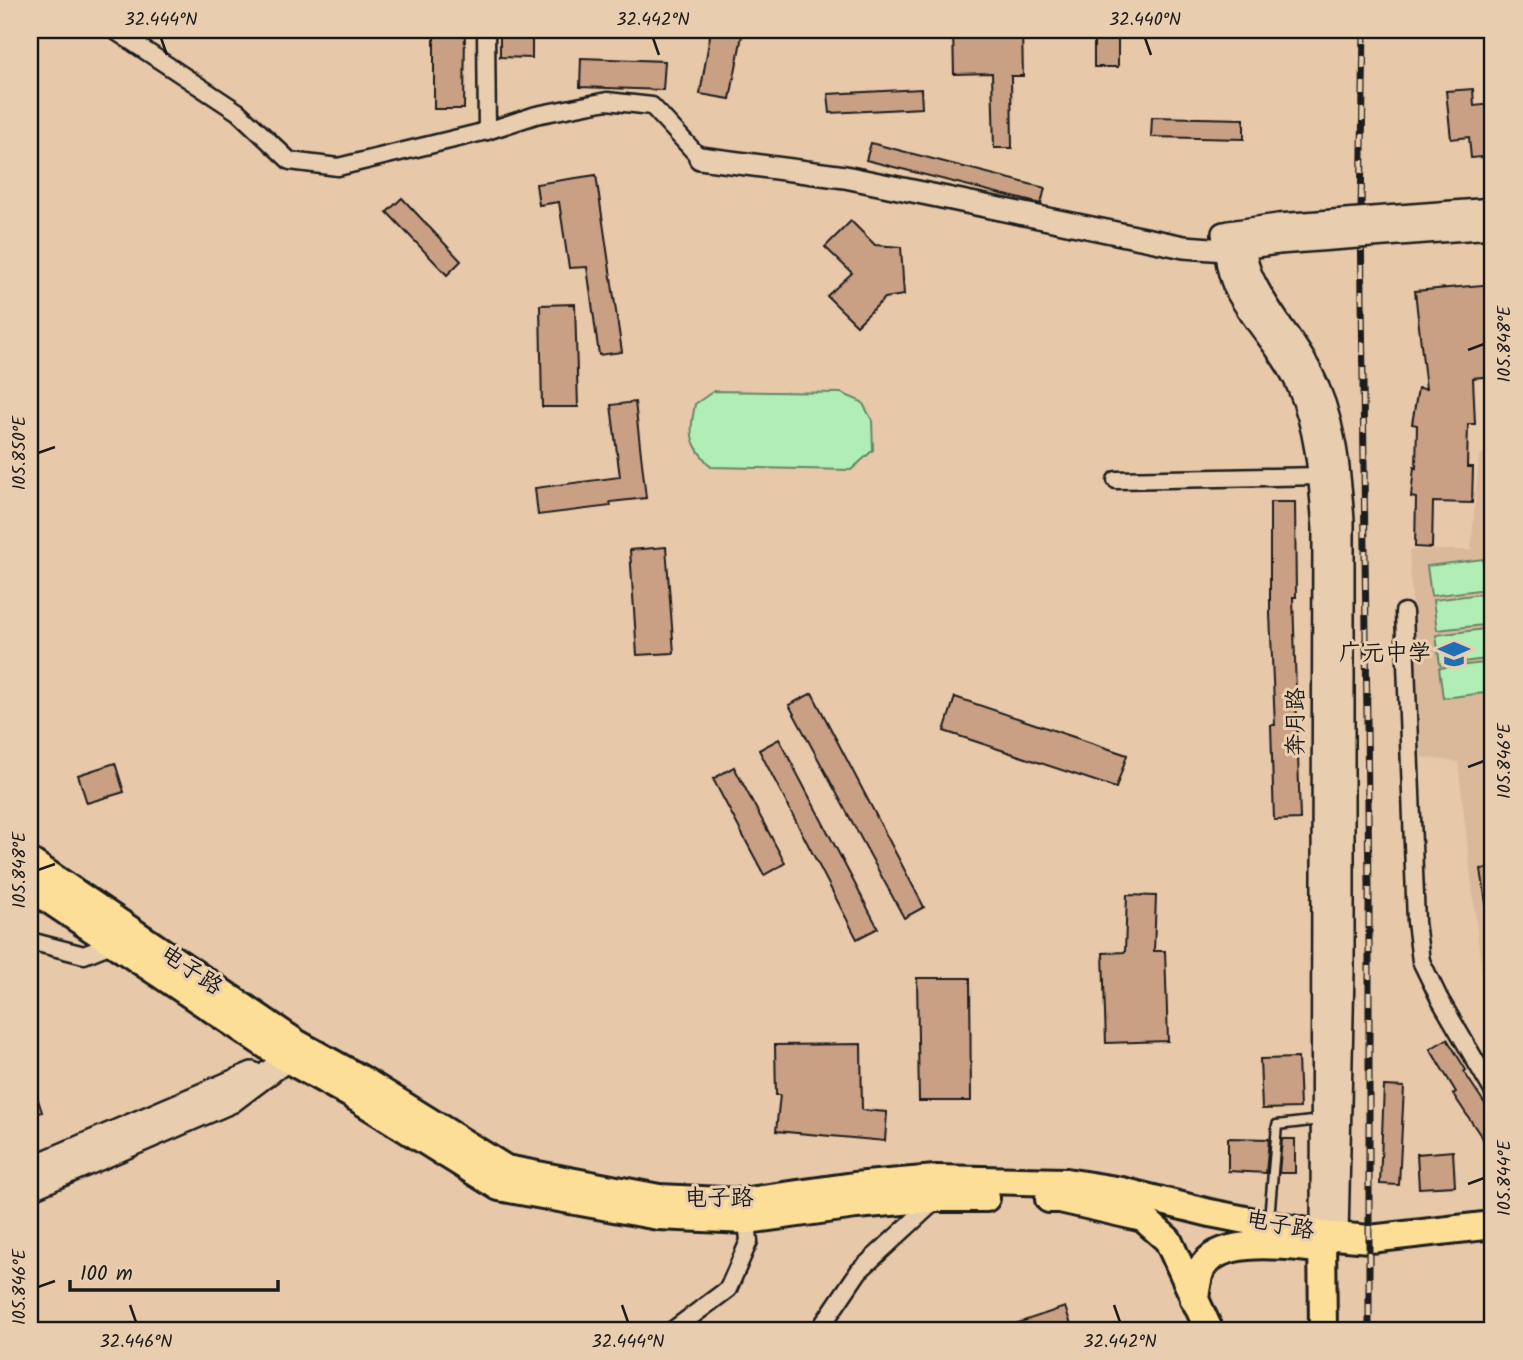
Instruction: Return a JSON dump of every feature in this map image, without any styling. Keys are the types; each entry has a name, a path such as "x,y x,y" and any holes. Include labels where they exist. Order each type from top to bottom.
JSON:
{"main road":[{"name":"电子路","path":"30,862 352,1095 499,1187 658,1216 747,1220 856,1205 937,1198 1060,1199 1143,1218 1168,1240 1209,1330"},
{"name":"电子路","path":"30,887 114,943 291,1051 361,1079 506,1169 659,1198 742,1202 854,1186 936,1180 1066,1182 1122,1191 1210,1213 1267,1234"},
{"path":"30,1169 291,1051"},
{"path":"30,1188 231,1101 291,1051"},
{"name":"电子路","path":"1327,1240 1370,1239 1493,1225"},
{"path":"1267,1234 1308,1264 1322,1279"},
{"path":"1194,1300 1202,1268 1218,1254 1241,1247 1267,1234 1327,1240 1322,1279 1323,1330"},
{"name":"电子路","path":"1327,1240 1370,1252 1493,1237"}],"street":[{"path":"114,30 238,112 290,162 338,167 487,131 536,115 607,101 652,106 700,158 845,177 1184,247 1493,209"},
{"path":"486,30 487,131"},
{"path":"1278,234 1493,228"},
{"path":"1234,241 1254,282 1310,370 1333,429 1339,466 1343,521 1343,971 1327,1240"},
{"name":"奔月路","path":"1234,241 1227,264 1236,290 1298,385 1315,434 1320,476 1324,529 1323,1119 1327,1240"},
{"path":"1116,480 1320,476"},
{"path":"1404,612 1416,922 1421,961 1439,998 1493,1091"},
{"path":"30,941 84,956 114,943"},
{"path":"819,1330 859,1271 937,1198"},
{"path":"673,1330 728,1289 749,1241 747,1220"}],"lane":[{"path":"1267,1234 1277,1125 1323,1119"}],"shaded area":[{"name":"广元中学","path":"1493,442 1493,1035 1487,1019 1458,762 1421,757 1409,550 1471,550 1479,457"}],"green space":[{"path":"714,391 841,393 862,402 872,420 873,450 851,470 711,467 695,445 692,424 695,404"},
{"path":"1483,559 1487,589 1431,596 1427,566"},
{"path":"1489,593 1493,624 1437,630 1433,600"},
{"path":"1493,628 1493,658 1440,665 1436,635"},
{"path":"1493,662 1493,692 1443,698 1439,668"}],"building":[{"path":"434,30 465,30 464,109 434,109"},
{"path":"500,30 532,30 532,58 500,57"},
{"path":"711,30 743,30 730,99 700,94"},
{"path":"953,30 1022,30 1023,76 1011,76 1012,148 994,148 992,73 954,74"},
{"path":"1094,30 1118,30 1118,67 1094,67"},
{"path":"581,58 665,61 663,90 580,87"},
{"path":"921,89 922,108 830,113 828,94"},
{"path":"1473,89 1474,106 1493,104 1493,156 1471,158 1469,137 1451,139 1446,91"},
{"path":"1152,117 1244,119 1244,139 1151,137"},
{"path":"871,143 1045,188 1041,204 866,160"},
{"path":"596,175 622,352 599,355 587,267 569,268 559,202 539,205 536,184"},
{"path":"402,198 461,261 447,275 387,212"},
{"path":"851,221 875,245 901,247 904,295 885,298 857,325 827,296 852,273 825,247"},
{"path":"1493,284 1493,376 1473,378 1475,424 1468,424 1467,467 1473,467 1472,503 1433,502 1432,548 1415,547 1416,498 1411,497 1414,467 1416,468 1417,425 1412,424 1418,388 1426,389 1415,291"},
{"path":"575,304 578,407 542,407 540,305"},
{"path":"635,402 646,498 610,502 611,506 538,515 535,488 620,477 611,405"},
{"path":"1270,502 1295,502 1296,597 1293,597 1300,819 1274,820 1271,725 1275,725 1270,614"},
{"path":"666,547 674,653 637,655 630,550"},
{"path":"812,693 924,907 904,918 789,705"},
{"path":"955,697 1127,755 1116,788 944,731"},
{"path":"779,739 878,928 857,939 759,750"},
{"path":"115,763 124,792 87,803 78,775"},
{"path":"734,767 785,863 764,875 713,779"},
{"path":"1493,868 1493,910 1487,910 1481,869"},
{"path":"1127,895 1156,896 1154,951 1165,951 1168,1041 1106,1043 1103,953 1125,952"},
{"path":"917,978 970,978 971,1101 919,1101"},
{"path":"1447,1039 1466,1070 1464,1072 1493,1116 1493,1154 1453,1094 1456,1092 1430,1049"},
{"path":"861,1044 862,1110 887,1112 885,1141 776,1131 780,1095 776,1095 775,1045"},
{"path":"1298,1058 1300,1108 1262,1109 1260,1059"},
{"path":"30,1081 42,1112 30,1116"},
{"path":"1384,1086 1404,1087 1399,1185 1380,1184"},
{"path":"1228,1138 1269,1139 1266,1173 1228,1171"},
{"path":"1282,1139 1295,1139 1295,1173 1279,1173"},
{"path":"1453,1151 1455,1186 1419,1188 1417,1154"},
{"path":"1065,1307 1073,1330 1003,1330 1003,1328"}],"railway":[{"path":"1364,30 1361,211 1369,890 1369,1330"}],"place":[{"name":"广元中学","path":"1454,654"}]}
